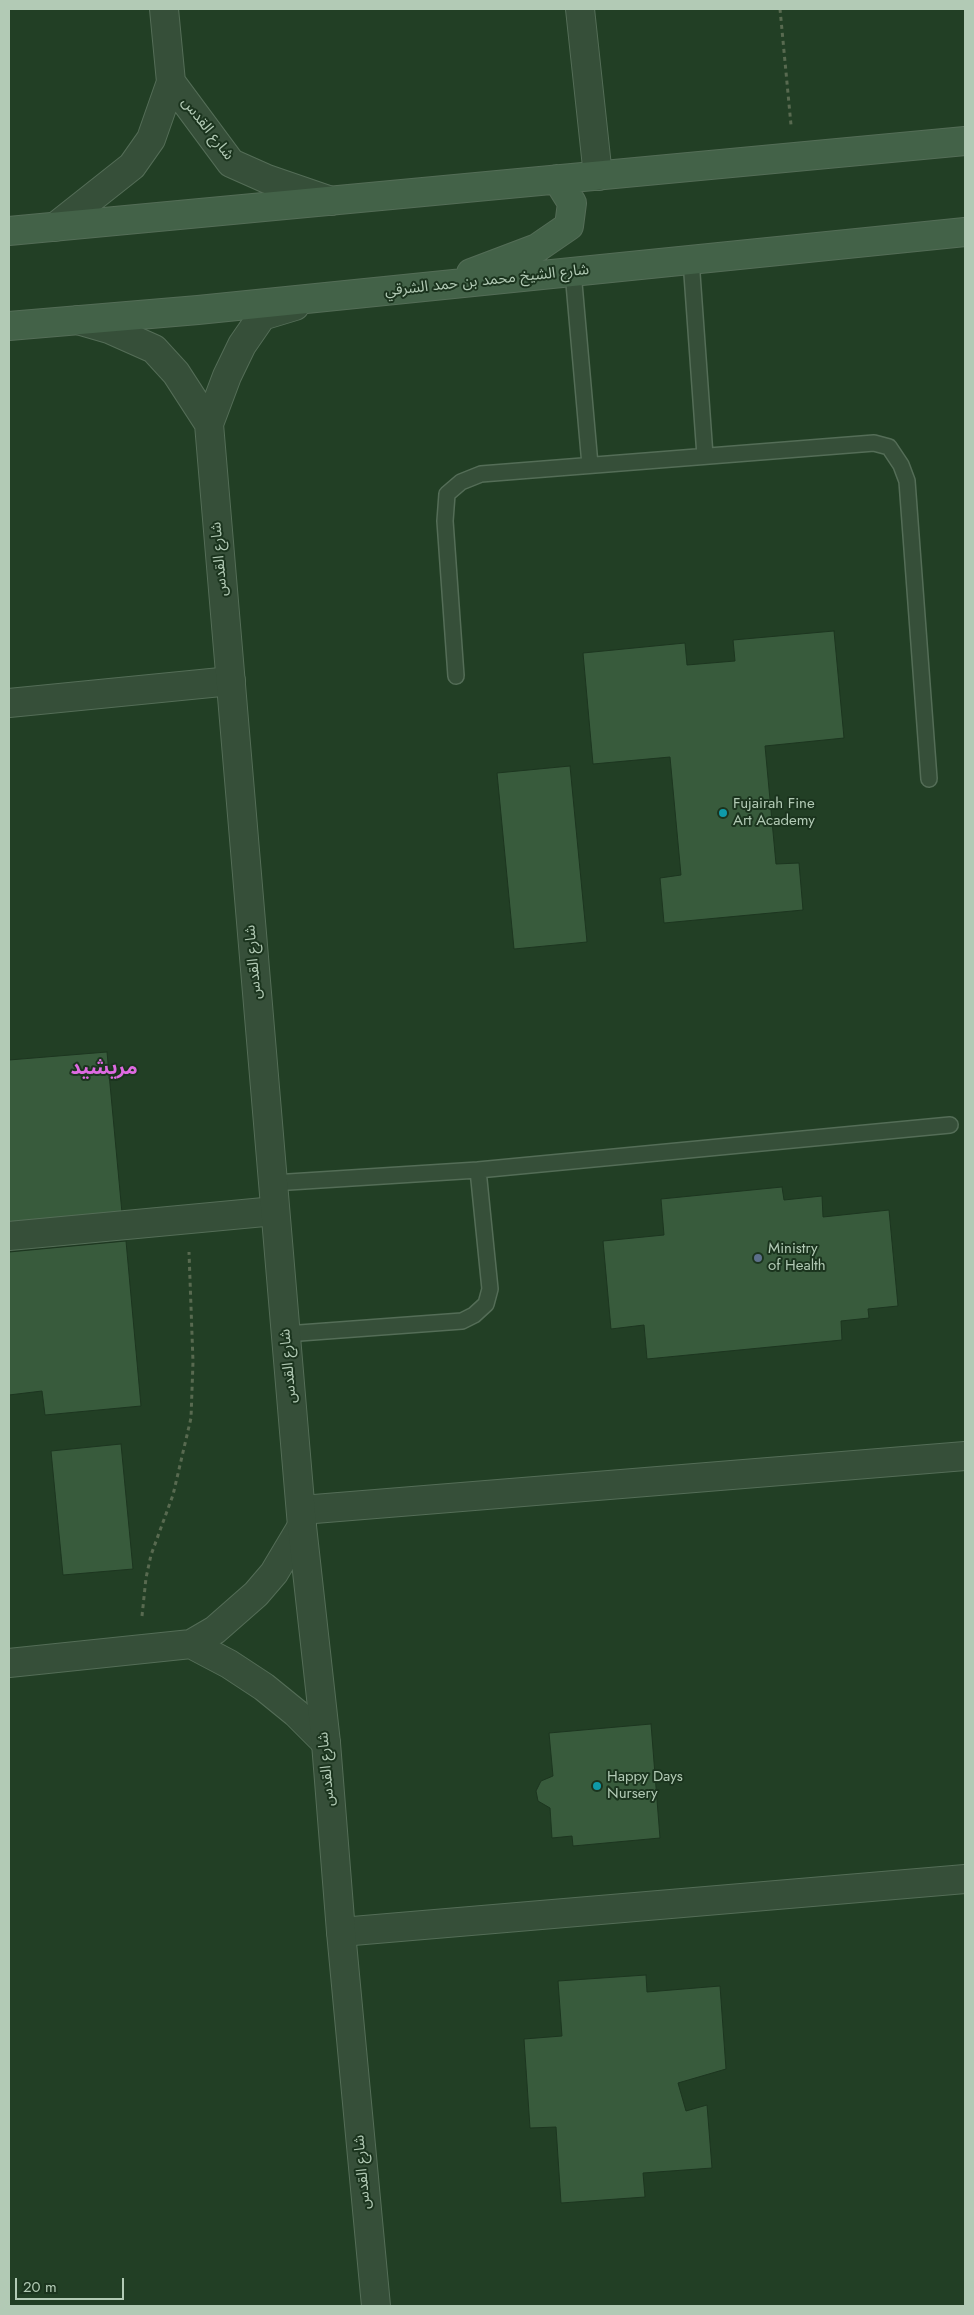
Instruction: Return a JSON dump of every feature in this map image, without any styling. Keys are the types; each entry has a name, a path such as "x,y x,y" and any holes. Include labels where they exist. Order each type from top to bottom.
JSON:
{"main road":[{"path":"9,231 965,141"},
{"path":"437,286 537,248 569,226 572,203 557,179"},
{"name":"شارع الشيخ محمد بن حمد الشرقي","path":"9,326 326,297 965,232"}],"street":[{"name":"شارع القدس","path":"56,227 132,166 151,139 171,82 164,9"},
{"path":"580,9 598,176"},
{"name":"شارع القدس","path":"171,82 231,163 267,179 331,201"},
{"name":"شارع القدس","path":"208,424 238,353 262,316 326,297"},
{"name":"شارع القدس","path":"78,320 109,329 154,349 176,373 208,424 302,1518 326,1743 340,1932 376,2306"},
{"path":"9,702 230,681"},
{"path":"9,1236 275,1211"},
{"path":"9,1663 191,1644 214,1630 256,1594 274,1573 302,1518 965,1456"},
{"path":"191,1644 228,1664 264,1687 296,1713 326,1743"},
{"path":"340,1932 965,1879"}],"lane":[{"path":"691,260 706,456"},
{"path":"572,272 590,465"},
{"path":"456,676 445,520 447,494 461,482 481,474 874,443 889,447 901,465 907,481 929,779"},
{"path":"273,1183 478,1170 950,1125"},
{"path":"286,1334 462,1321 474,1315 486,1304 490,1289 478,1170"}],"path":[{"path":"780,9 794,157"},
{"path":"143,1650 142,1618 146,1578 173,1495 190,1418 193,1362 188,1219"}],"building":[{"name":"Fujairah Fine Art Academy","path":"834,631 844,738 765,746 776,864 799,863 803,910 664,923 660,878 681,875 670,757 593,764 583,653 685,643 687,665 735,661 733,640"},
{"path":"570,766 587,942 514,949 497,773"},
{"path":"107,1052 122,1213 9,1226 9,1060"},
{"path":"782,1187 784,1200 822,1196 823,1217 889,1210 898,1306 868,1309 869,1318 841,1321 842,1340 647,1359 644,1325 611,1329 603,1241 664,1235 661,1199"},
{"path":"126,1241 141,1406 45,1415 42,1391 9,1395 9,1252"},
{"path":"121,1444 133,1569 63,1575 51,1451"},
{"name":"Happy Days Nursery","path":"651,1724 660,1838 573,1846 572,1836 552,1838 550,1808 538,1801 536,1791 541,1781 553,1776 549,1733"},
{"path":"646,1975 647,1992 720,1986 726,2069 678,2083 686,2111 707,2105 712,2168 643,2173 645,2197 561,2203 556,2127 530,2128 524,2039 562,2036 558,1981"}],"place":[{"name":"Fujairah Fine Art Academy","path":"723,813"},
{"name":"Ministry of Health","path":"758,1258"},
{"name":"Happy Days Nursery","path":"597,1786"}],"district":[{"name":"مريشيد","path":"104,1069"}]}
